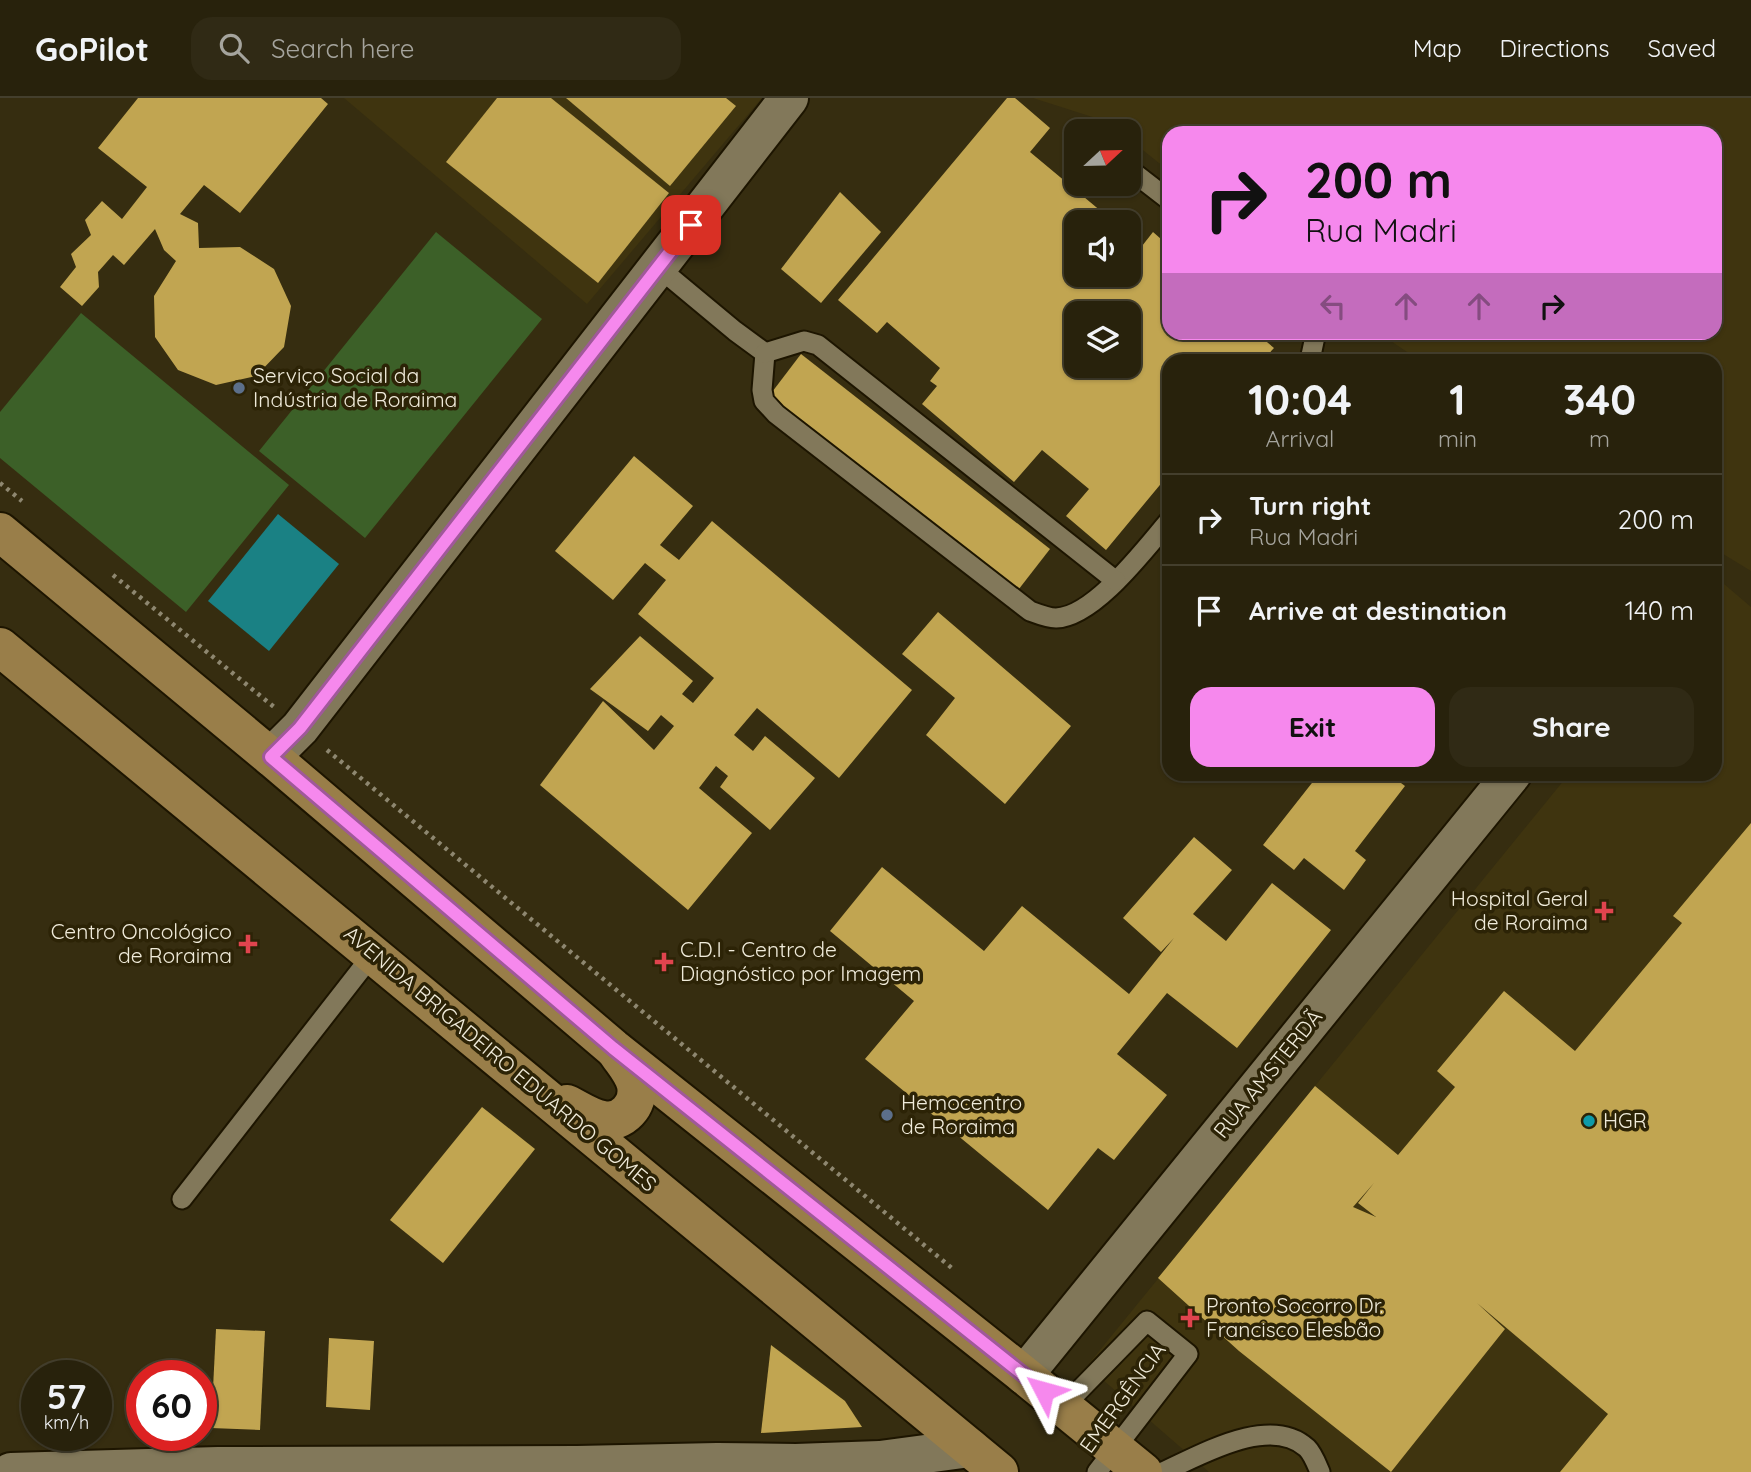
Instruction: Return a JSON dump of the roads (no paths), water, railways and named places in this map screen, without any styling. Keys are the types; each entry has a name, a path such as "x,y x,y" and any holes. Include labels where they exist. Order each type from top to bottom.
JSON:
{"main road":[{"path":"0,532 271,757 613,1048 1063,1406 1118,1464"},
{"name":"AVENIDA BRIGADEIRO EDUARDO GOMES","path":"0,647 999,1472"},
{"path":"545,1096 602,1120 612,1120 628,1113 634,1103 636,1085 613,1048"}],"street":[{"path":"271,757 300,728 789,98"},
{"name":"RUA AMSTERDÃ","path":"1024,1375 1506,781"},
{"path":"11,1472 218,1466 717,1467 880,1460 970,1448"}],"lane":[{"path":"1141,178 1162,195"},
{"path":"658,267 734,331 765,353"},
{"path":"765,353 804,341 818,345 1116,582"},
{"path":"765,353 762,390 764,401 776,414 1030,611 1055,618 1080,612 1116,582 1162,529"},
{"path":"182,1199 373,954"},
{"name":"EMERGÊNCIA","path":"1063,1406 1147,1321 1188,1354 1118,1464"},
{"path":"1163,1472 1237,1440 1264,1434 1288,1437 1308,1449 1320,1472"}],"water":[{"path":"278,514 339,564 269,651 208,601"}],"place":[{"name":"Serviço Social da Indústria de Roraima","path":"239,388"},
{"name":"Hospital Geral de Roraima","path":"1604,911"},
{"name":"Centro Oncológico de Roraima","path":"248,944"},
{"name":"C.D.I - Centro de Diagnóstico por Imagem","path":"664,962"},
{"name":"Hemocentro de Roraima","path":"887,1115"},
{"name":"HGR","path":"1589,1121"},
{"name":"Pronto Socorro Dr. Francisco Elesbão","path":"1190,1318"}]}
